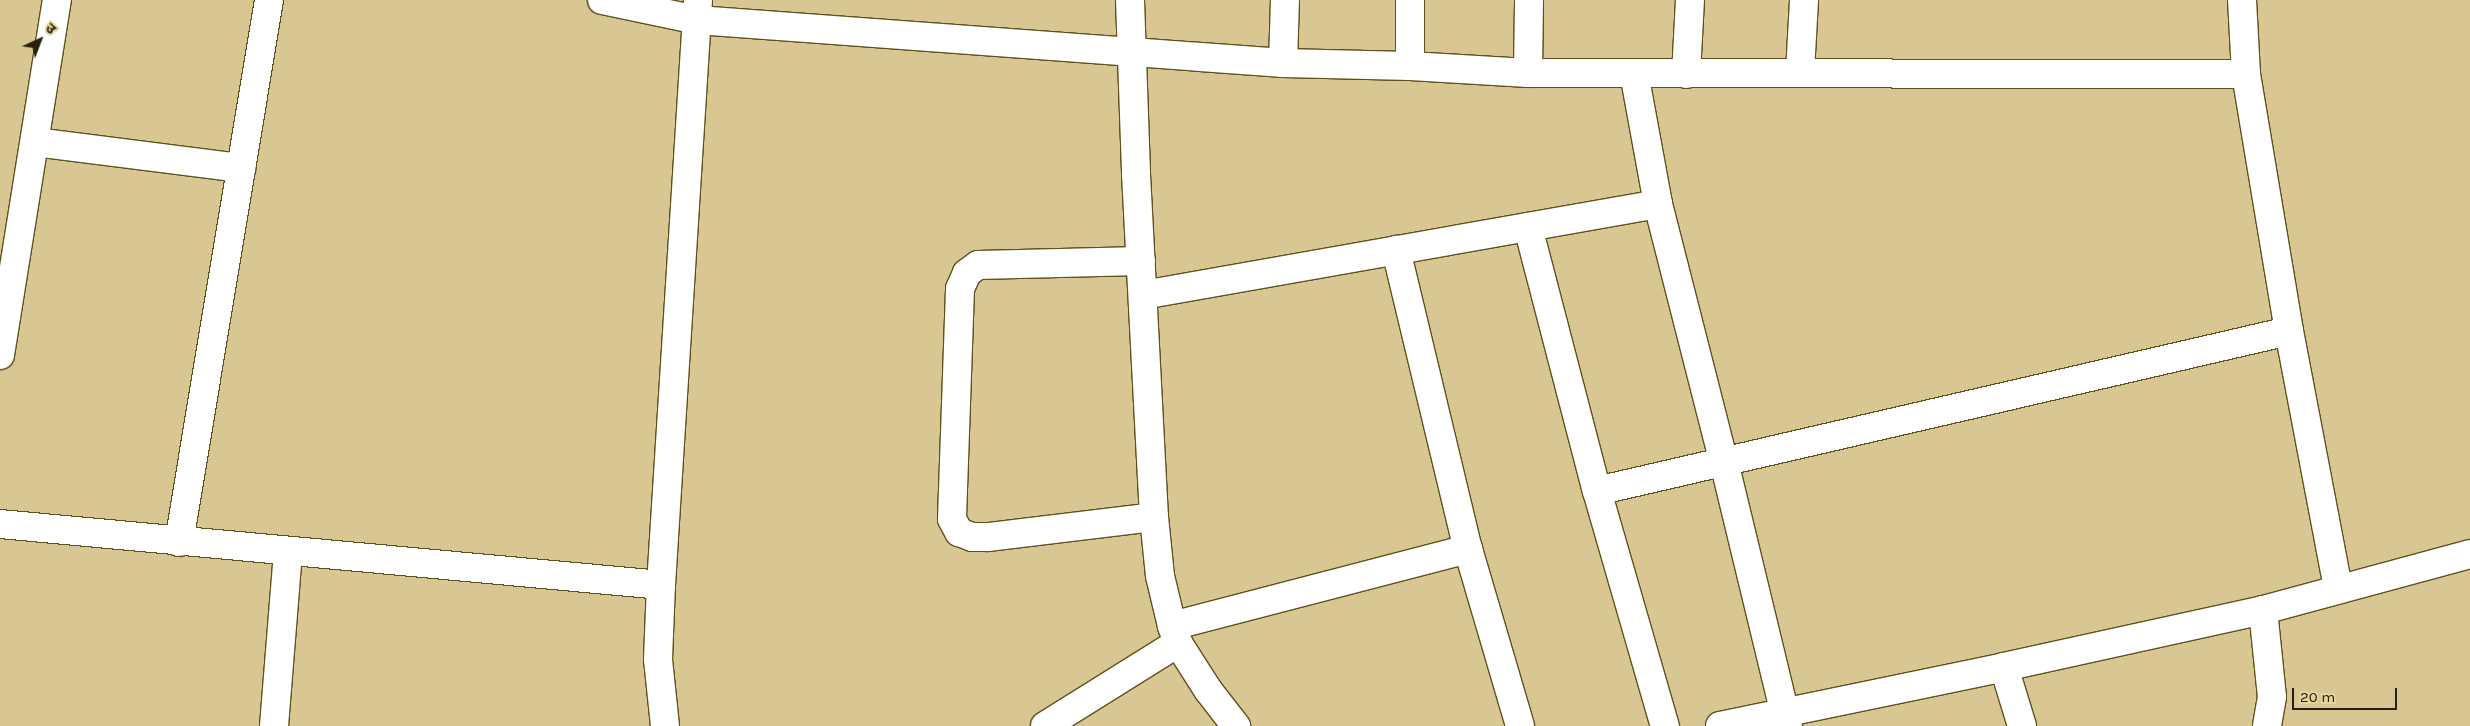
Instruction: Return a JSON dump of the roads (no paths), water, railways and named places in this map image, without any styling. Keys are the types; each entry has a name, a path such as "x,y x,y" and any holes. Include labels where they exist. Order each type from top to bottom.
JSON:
{"street":[{"path":"0,355 57,0"},
{"path":"179,542 269,0"},
{"path":"602,0 1133,51 1283,63 1410,66 1528,73 2246,74"},
{"path":"1130,0 1154,517 1160,576 1175,634 1208,690 1236,726"},
{"path":"1283,63 1285,0"},
{"path":"1410,0 1410,66"},
{"path":"1528,0 1528,73"},
{"path":"1686,74 1690,0"},
{"path":"1800,72 1804,0"},
{"path":"2242,0 2246,74 2289,331 2338,589"},
{"path":"664,726 658,658 661,585 697,10"},
{"path":"1634,73 1658,204 1724,462 1786,719"},
{"path":"34,142 241,168"},
{"path":"1143,295 1658,204"},
{"path":"1528,227 1597,491 1665,726"},
{"path":"1396,250 1468,549 1520,726"},
{"path":"1141,262 978,265 967,273 960,289 952,518 959,532 972,537 989,537 1154,517"},
{"path":"1597,491 2289,331"},
{"path":"0,524 661,585"},
{"path":"1045,726 1175,634 1468,549"},
{"path":"274,726 288,552"},
{"path":"1720,726 1786,719 2004,667 2263,610 2470,554"},
{"path":"2263,610 2272,696 2267,726"},
{"path":"2004,667 2022,726"}]}
